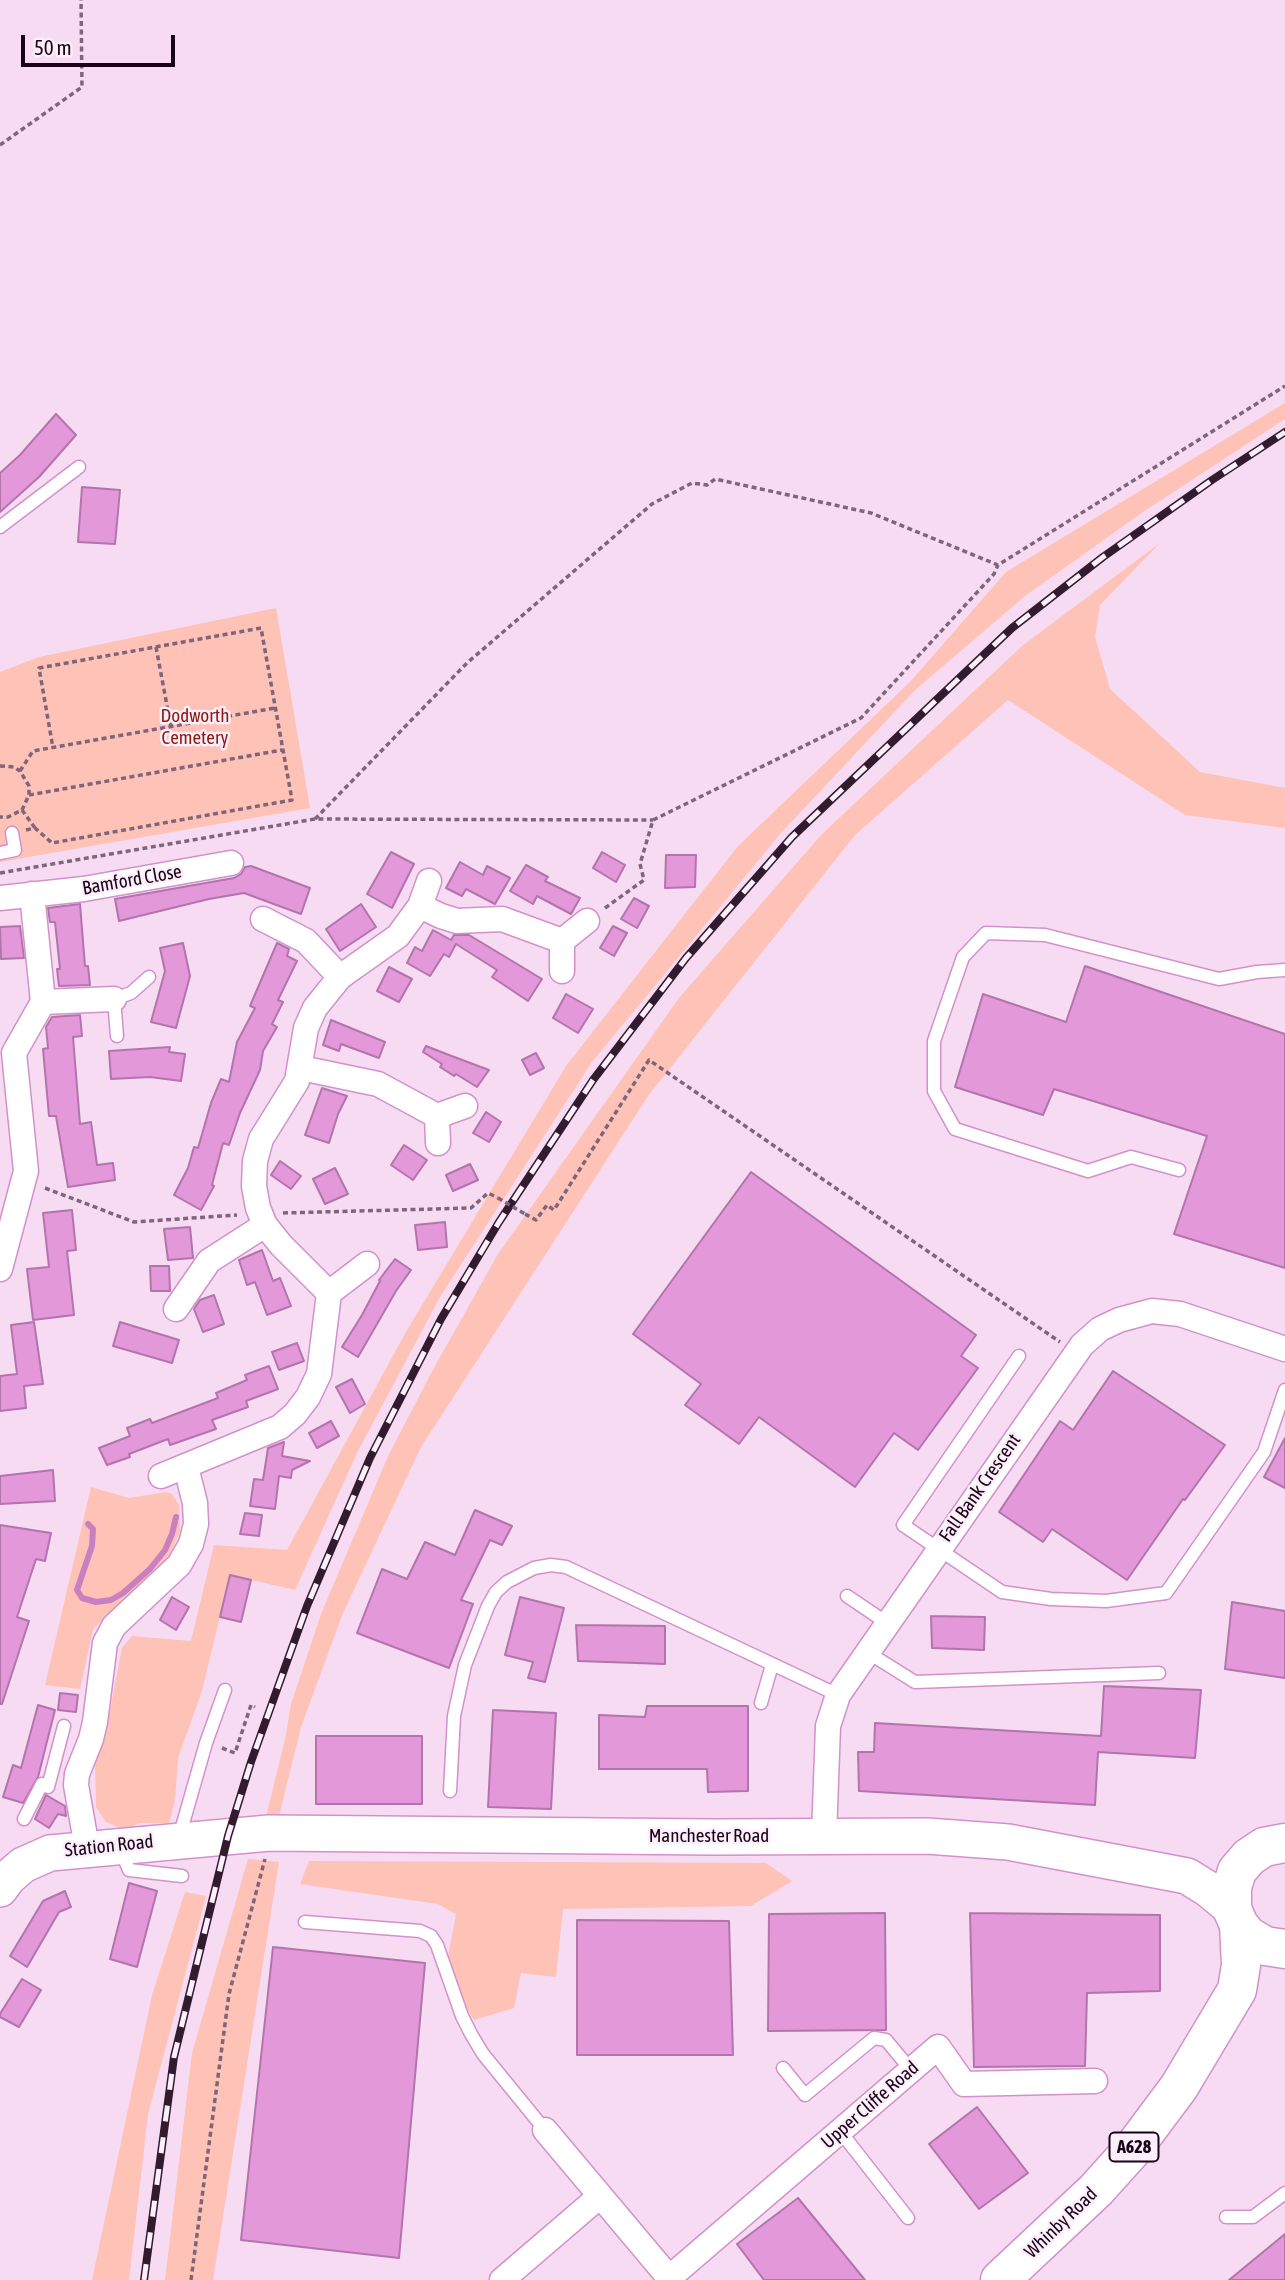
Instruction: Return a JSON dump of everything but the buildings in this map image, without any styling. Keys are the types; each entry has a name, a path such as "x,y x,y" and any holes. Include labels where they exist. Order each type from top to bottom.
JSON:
{"highway":[{"name":"Manchester Road","path":"1271,1845 1234,1879 1236,1917 1248,1936 1265,1946 1285,1948"},
{"name":"Whinby Road","path":"1000,2280 1096,2190 1132,2150 1179,2087 1237,1990 1241,1965 1236,1917"},
{"name":"Whinby Road","path":"1237,1990 1285,1954"}],"main road":[{"name":"Manchester Road","path":"228,1836 269,1833 927,1836 1008,1842 1186,1876 1208,1889 1236,1917"},
{"name":"Station Road","path":"3,1880 23,1865 50,1853 228,1836"},
{"name":"Manchester Road","path":"1186,1876 1271,1845"}],"street":[{"name":"Bamford Close","path":"0,898 84,889 231,863"},
{"path":"330,1293 281,1245 265,1225 258,1208 254,1186 255,1161 261,1139 289,1097 300,1068 306,1028 315,1008 340,977 398,936 420,905 429,881"},
{"path":"0,1269 11,1186 26,1162 14,1053 43,1002 32,894"},
{"path":"420,905 457,921 502,919 562,941"},
{"path":"263,919 306,941 340,977"},
{"path":"562,941 587,921"},
{"path":"562,941 562,971"},
{"path":"43,1002 114,999"},
{"path":"300,1068 377,1084 437,1116 465,1106"},
{"path":"437,1116 438,1143"},
{"path":"176,1309 209,1261 265,1225"},
{"path":"161,1476 280,1427 295,1414 308,1397 319,1374 330,1293 367,1264"},
{"name":"Fall Bank Crescent","path":"824,1836 828,1726 838,1695 1076,1353 1100,1329 1137,1313 1153,1311 1180,1314 1285,1349"},
{"path":"103,1846 76,1785 77,1774 95,1722 105,1643 114,1626 179,1565 191,1545 196,1524 195,1503 186,1467"},
{"name":"Upper Cliffe Road","path":"545,2130 670,2279 938,2048 964,2084 1096,2081"},
{"path":"502,2280 600,2196"}],"lane":[{"path":"0,527 79,467"},
{"path":"0,853 15,850 12,833"},
{"path":"1180,1170 1131,1157 1088,1171 955,1129 934,1091 934,1041 963,957 986,933 1045,935 1219,979 1285,970"},
{"path":"117,1035 114,999 131,993 149,977"},
{"path":"1019,1356 903,1525 1002,1592 1051,1600 1106,1601 1166,1593 1264,1452 1285,1390"},
{"path":"450,1791 454,1716 465,1665 488,1606 496,1592 520,1573 551,1565 566,1567 838,1695"},
{"path":"847,1596 887,1623"},
{"path":"867,1652 915,1682 1159,1674"},
{"path":"761,1703 772,1665"},
{"path":"184,1839 182,1827 206,1743 225,1690"},
{"path":"24,1819 42,1784 48,1787 64,1726"},
{"path":"53,1768 77,1774"},
{"path":"103,1846 129,1870 182,1876"},
{"path":"305,1922 420,1931 431,1936 437,1945 471,2034 483,2054 545,2130"},
{"path":"783,2068 805,2095 874,2038 886,2040 911,2070"},
{"path":"840,2131 908,2218"},
{"path":"1226,2217 1253,2217 1285,2193"}],"path":[{"path":"0,145 82,87 80,0"},
{"path":"0,873 315,819 653,820 861,719 993,574 998,565 1285,386"},
{"path":"315,819 467,663 652,504 692,483 707,485 715,479 871,513 998,565"},
{"path":"22,810 35,828 52,843 292,800 261,628 39,668 53,748"},
{"path":"156,647 171,727"},
{"path":"20,771 33,751 275,708"},
{"path":"29,795 283,749"},
{"path":"0,766 13,767 20,771 29,786 29,795 22,810 8,817 0,817"},
{"path":"587,921 644,880 640,864 653,820"},
{"path":"12,833 35,828"},
{"path":"498,1198 536,1220 547,1205 554,1210 649,1060 1076,1353"},
{"path":"234,1753 251,1705 255,1707"},
{"path":"191,2280 229,1993 262,1872 269,1833"}],"green space":[{"path":"1285,403 1285,419 1143,512 1025,596 915,690 781,833 592,1062 440,1297 358,1451 295,1590 230,1575 202,1691 178,1758 175,1800 169,1823 139,1823 133,1827 118,1827 106,1822 96,1807 95,1764 105,1736 122,1648 132,1636 191,1641 214,1545 287,1550 407,1330 566,1066 738,846 910,682 1006,572"},
{"path":"1160,543 1100,605 1095,637 1110,689 1200,772 1285,788 1285,828 1185,815 1008,700 855,835 648,1096 421,1447 343,1613 301,1727 279,1816 266,1817 291,1704 321,1614 389,1454 498,1254 679,998 821,835 1022,646"},
{"name":"Dodworth Cemetery","path":"276,608 310,808 0,862 0,672 39,657"},
{"path":"91,1487 129,1498 166,1492 172,1494 179,1505 180,1531 162,1565 93,1629 80,1689 45,1685"},
{"path":"248,1859 279,1862 213,2280 165,2280 192,2053"},
{"path":"309,1861 766,1863 792,1881 751,1906 563,1909 556,1977 521,1973 514,2008 474,2020 445,1973 456,1914 438,1904 300,1884"},
{"path":"185,1892 206,1896 148,2114 129,2280 92,2280 152,1995"}],"waterway":[{"path":"88,1524 93,1529 92,1546 77,1590 82,1598 96,1602 111,1600 123,1593 150,1569 165,1550 176,1517"}],"railway":[{"path":"144,2280 174,2057 228,1836 251,1762 307,1606 370,1458 441,1319 499,1222 593,1080 686,958 792,837 1012,628 1103,557 1285,432"}]}
